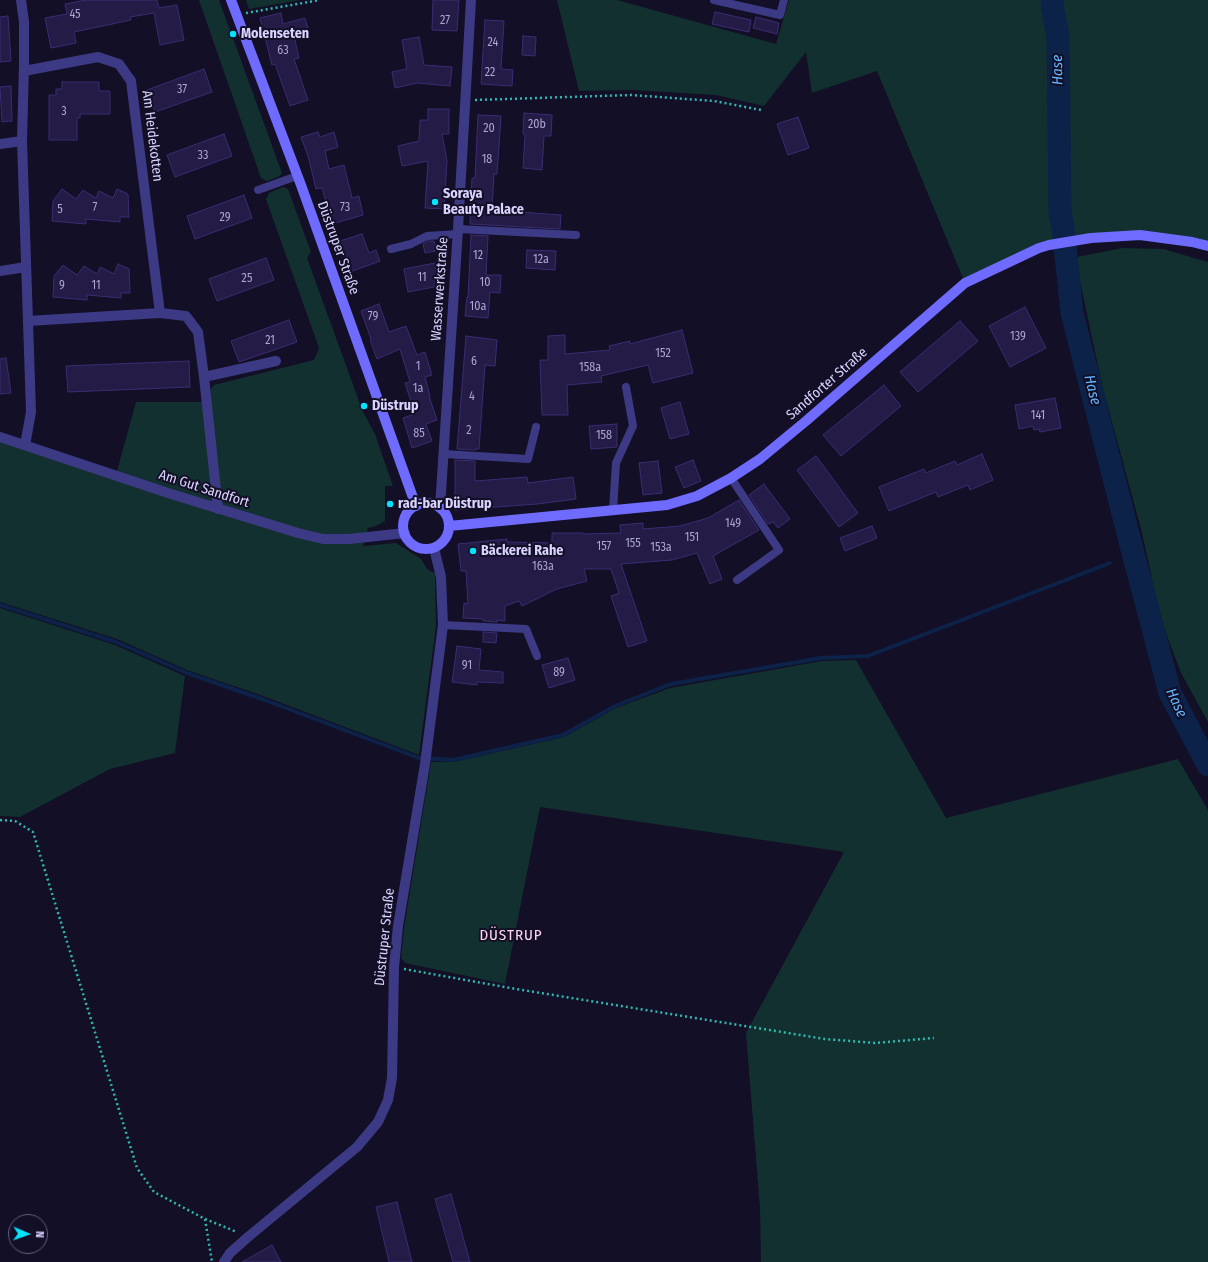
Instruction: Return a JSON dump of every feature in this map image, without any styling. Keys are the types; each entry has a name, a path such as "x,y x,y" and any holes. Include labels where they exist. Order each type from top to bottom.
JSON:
{"street":[{"path":"21,0 24,22 22,141 31,412 25,445"},
{"name":"Düstruper Straße","path":"231,0 297,176 416,506"},
{"name":"Wasserwerkstraße","path":"440,508 471,0"},
{"name":"Am Heidekotten","path":"24,71 98,57 119,64 131,81 160,313"},
{"path":"0,144 22,141"},
{"name":"Sandforter Straße","path":"449,526 667,505 697,496 731,478 760,458 965,283 1039,248 1091,238 1140,235 1192,242 1208,246"},
{"path":"0,272 26,267"},
{"path":"28,321 160,313 186,316 198,332 218,509"},
{"path":"204,377 276,361"},
{"name":"Am Gut Sandfort","path":"0,437 218,509 323,539 349,539 405,533"},
{"path":"428,503 440,508 448,519 449,526 445,539 434,548 420,548 413,545 408,540 405,533 404,520 407,515 416,506 428,503"},
{"name":"Düstruper Straße","path":"224,1262 230,1253 248,1237 357,1147 378,1122 388,1100 392,1078 394,967 398,926 427,753 443,626 441,577 434,548"}],"lane":[{"path":"714,0 780,15 784,0"},
{"path":"258,190 297,176"},
{"path":"391,249 411,244 427,236 458,232 576,235"},
{"path":"613,510 616,463 633,426 626,387"},
{"path":"444,454 528,459 536,427"},
{"path":"731,478 779,550 737,580"},
{"path":"443,626 526,629 537,656"}],"path":[{"path":"236,14 320,0"},
{"path":"466,100 631,95 714,101 761,110"},
{"path":"0,820 15,821 33,832 137,1168 154,1192 205,1219 248,1237"},
{"path":"394,967 516,989 825,1040 874,1043 934,1038"},
{"path":"205,1219 212,1262"}],"green space":[{"path":"199,0 219,0 282,173 280,176 267,181 261,178"},
{"path":"246,0 300,0 249,9"},
{"path":"557,0 617,0 776,44 789,0 1208,0 1208,246 1140,235 1049,245 965,283 877,71 812,93 806,52 764,106 716,95 632,90 579,91"},
{"path":"283,187 288,189 311,252 307,258 363,412 375,434 393,486 385,486 385,521 368,528 363,546 396,543 421,559 428,570 435,573 436,626 419,755 263,696 187,670 117,639 0,602 0,437 116,475 136,402 201,402 214,385 314,360 319,348 266,199 269,193"},
{"path":"1122,248 1163,249 1208,262 1208,722 1181,673 1155,604 1151,573 1141,529 1102,385 1080,281 1077,257"},
{"path":"0,608 115,645 185,676 175,753 110,769 20,817 0,816"},
{"path":"856,660 946,818 1178,759 1208,810 1208,1262 761,1262 760,1208 746,1033 844,852 540,807 505,984 405,963 401,958 404,928 431,762 453,762 564,737 616,708 670,688 822,661"}],"building":[{"path":"86,0 157,0 159,8 177,5 184,40 160,45 154,13 130,17 131,20 74,32 76,43 51,48 45,18 67,14 65,4"},
{"path":"433,0 459,0 457,31 432,30"},
{"path":"715,12 751,20 749,32 712,24"},
{"path":"281,13 283,24 305,18 308,28 293,31 299,58 294,59 308,100 290,106 275,64 272,65 260,18"},
{"path":"8,16 11,61 0,62 0,17"},
{"path":"756,17 779,23 777,34 753,28"},
{"path":"485,20 504,21 501,69 513,70 512,86 481,84"},
{"path":"523,36 536,37 535,56 522,55"},
{"path":"419,37 424,65 452,67 450,86 417,83 395,88 392,72 407,69 402,40"},
{"path":"204,69 212,92 155,112 147,90"},
{"path":"62,82 99,82 99,91 110,91 110,114 80,114 80,118 77,118 77,140 49,140 49,95 56,95 56,89 62,89"},
{"path":"11,86 12,121 2,122 0,87"},
{"path":"428,109 449,109 449,134 442,134 447,161 444,209 425,208 428,161 402,166 398,146 419,141 420,120 428,120"},
{"path":"524,113 552,115 551,136 544,136 542,170 523,168 525,135 523,134"},
{"path":"478,115 501,116 497,174 494,174 492,210 561,215 560,229 470,224 472,178 475,178"},
{"path":"798,117 809,148 788,155 777,124"},
{"path":"318,132 320,137 334,132 338,147 325,151 329,169 344,165 352,198 359,196 363,215 332,224 322,188 316,189 308,156 301,137"},
{"path":"224,134 232,156 175,177 167,155"},
{"path":"62,189 76,199 83,190 96,198 99,191 113,198 117,189 128,194 129,217 120,217 120,222 86,219 86,224 52,221 53,201"},
{"path":"244,195 252,218 195,239 187,216"},
{"path":"362,234 369,253 376,250 380,261 350,272 340,241"},
{"path":"471,235 488,236 486,275 501,275 500,293 490,292 488,318 465,316 468,297"},
{"path":"428,241 434,241 436,251 425,253 423,244"},
{"path":"527,250 556,251 555,270 526,268"},
{"path":"266,258 274,280 217,301 209,279"},
{"path":"435,263 439,286 408,292 404,269"},
{"path":"118,264 129,269 130,293 121,293 121,298 87,295 87,300 53,297 54,276 63,265 77,275 84,266 97,274 100,267 114,274"},
{"path":"379,304 389,332 406,326 417,355 425,352 432,375 425,377 429,396 437,420 426,424 432,441 412,448 403,418 415,414 405,383 410,382 400,349 377,359 361,311"},
{"path":"1025,307 1046,348 1010,367 989,326"},
{"path":"289,320 297,342 239,362 231,341"},
{"path":"960,321 978,341 918,392 900,372"},
{"path":"682,330 693,373 653,383 648,365 601,376 602,382 567,385 568,415 542,415 540,360 548,360 548,336 565,335 565,354 610,350 609,346 630,341 630,344"},
{"path":"466,336 497,340 495,366 485,365 479,449 475,450 457,449"},
{"path":"6,358 11,393 0,394 0,359"},
{"path":"189,361 190,387 68,392 66,366"},
{"path":"884,385 901,406 841,456 823,435"},
{"path":"1055,398 1061,428 1040,432 1039,429 1034,430 1033,426 1019,429 1015,405"},
{"path":"680,402 689,434 670,439 661,408"},
{"path":"617,424 617,447 591,449 589,426"},
{"path":"982,454 993,480 970,490 968,485 938,497 936,492 889,511 879,487 924,469 926,473 955,461 957,465"},
{"path":"816,456 858,513 839,527 797,470"},
{"path":"455,460 475,461 475,481 527,477 528,483 573,477 576,499 537,504 455,510"},
{"path":"693,460 701,481 684,488 675,467"},
{"path":"658,461 662,493 643,495 639,463"},
{"path":"764,484 790,519 778,528 773,522 768,524 749,495"},
{"path":"739,500 759,530 713,556 722,579 710,584 697,553 672,560 621,564 647,641 628,647 611,596 619,593 611,569 584,569 587,581 557,589 522,606 519,601 505,606 505,621 483,621 483,619 463,618 464,603 468,604 466,571 461,571 458,544 507,539 507,542 552,543 552,533 621,533 620,525 643,523 643,529 680,526 708,518"},
{"path":"872,526 877,538 845,551 840,538"},
{"path":"483,632 497,633 496,643 483,642"},
{"path":"457,646 481,649 479,670 503,672 503,683 477,682 477,685 452,682"},
{"path":"568,658 575,680 549,688 542,665"},
{"path":"451,1194 470,1262 453,1262 435,1199"},
{"path":"397,1202 412,1262 389,1262 376,1207"},
{"path":"272,1245 281,1262 242,1262"}],"waterway":[{"name":"Hase","path":"1053,0 1052,6 1058,36 1060,211 1072,313 1170,693 1208,765"},
{"path":"1125,554 1132,549"},
{"path":"0,605 116,642 187,673 262,699 419,758 453,760 563,735 615,706 671,684 821,658 868,656 1110,563"}],"place":[{"name":"Molenseten","path":"233,34"},
{"name":"Soraya Beauty Palace","path":"435,202"},
{"name":"Düstrup","path":"364,406"},
{"name":"rad-bar Düstrup","path":"390,504"},
{"name":"Bäckerei Rahe","path":"473,551"}],"district":[{"name":"DÜSTRUP","path":"511,936"}]}
